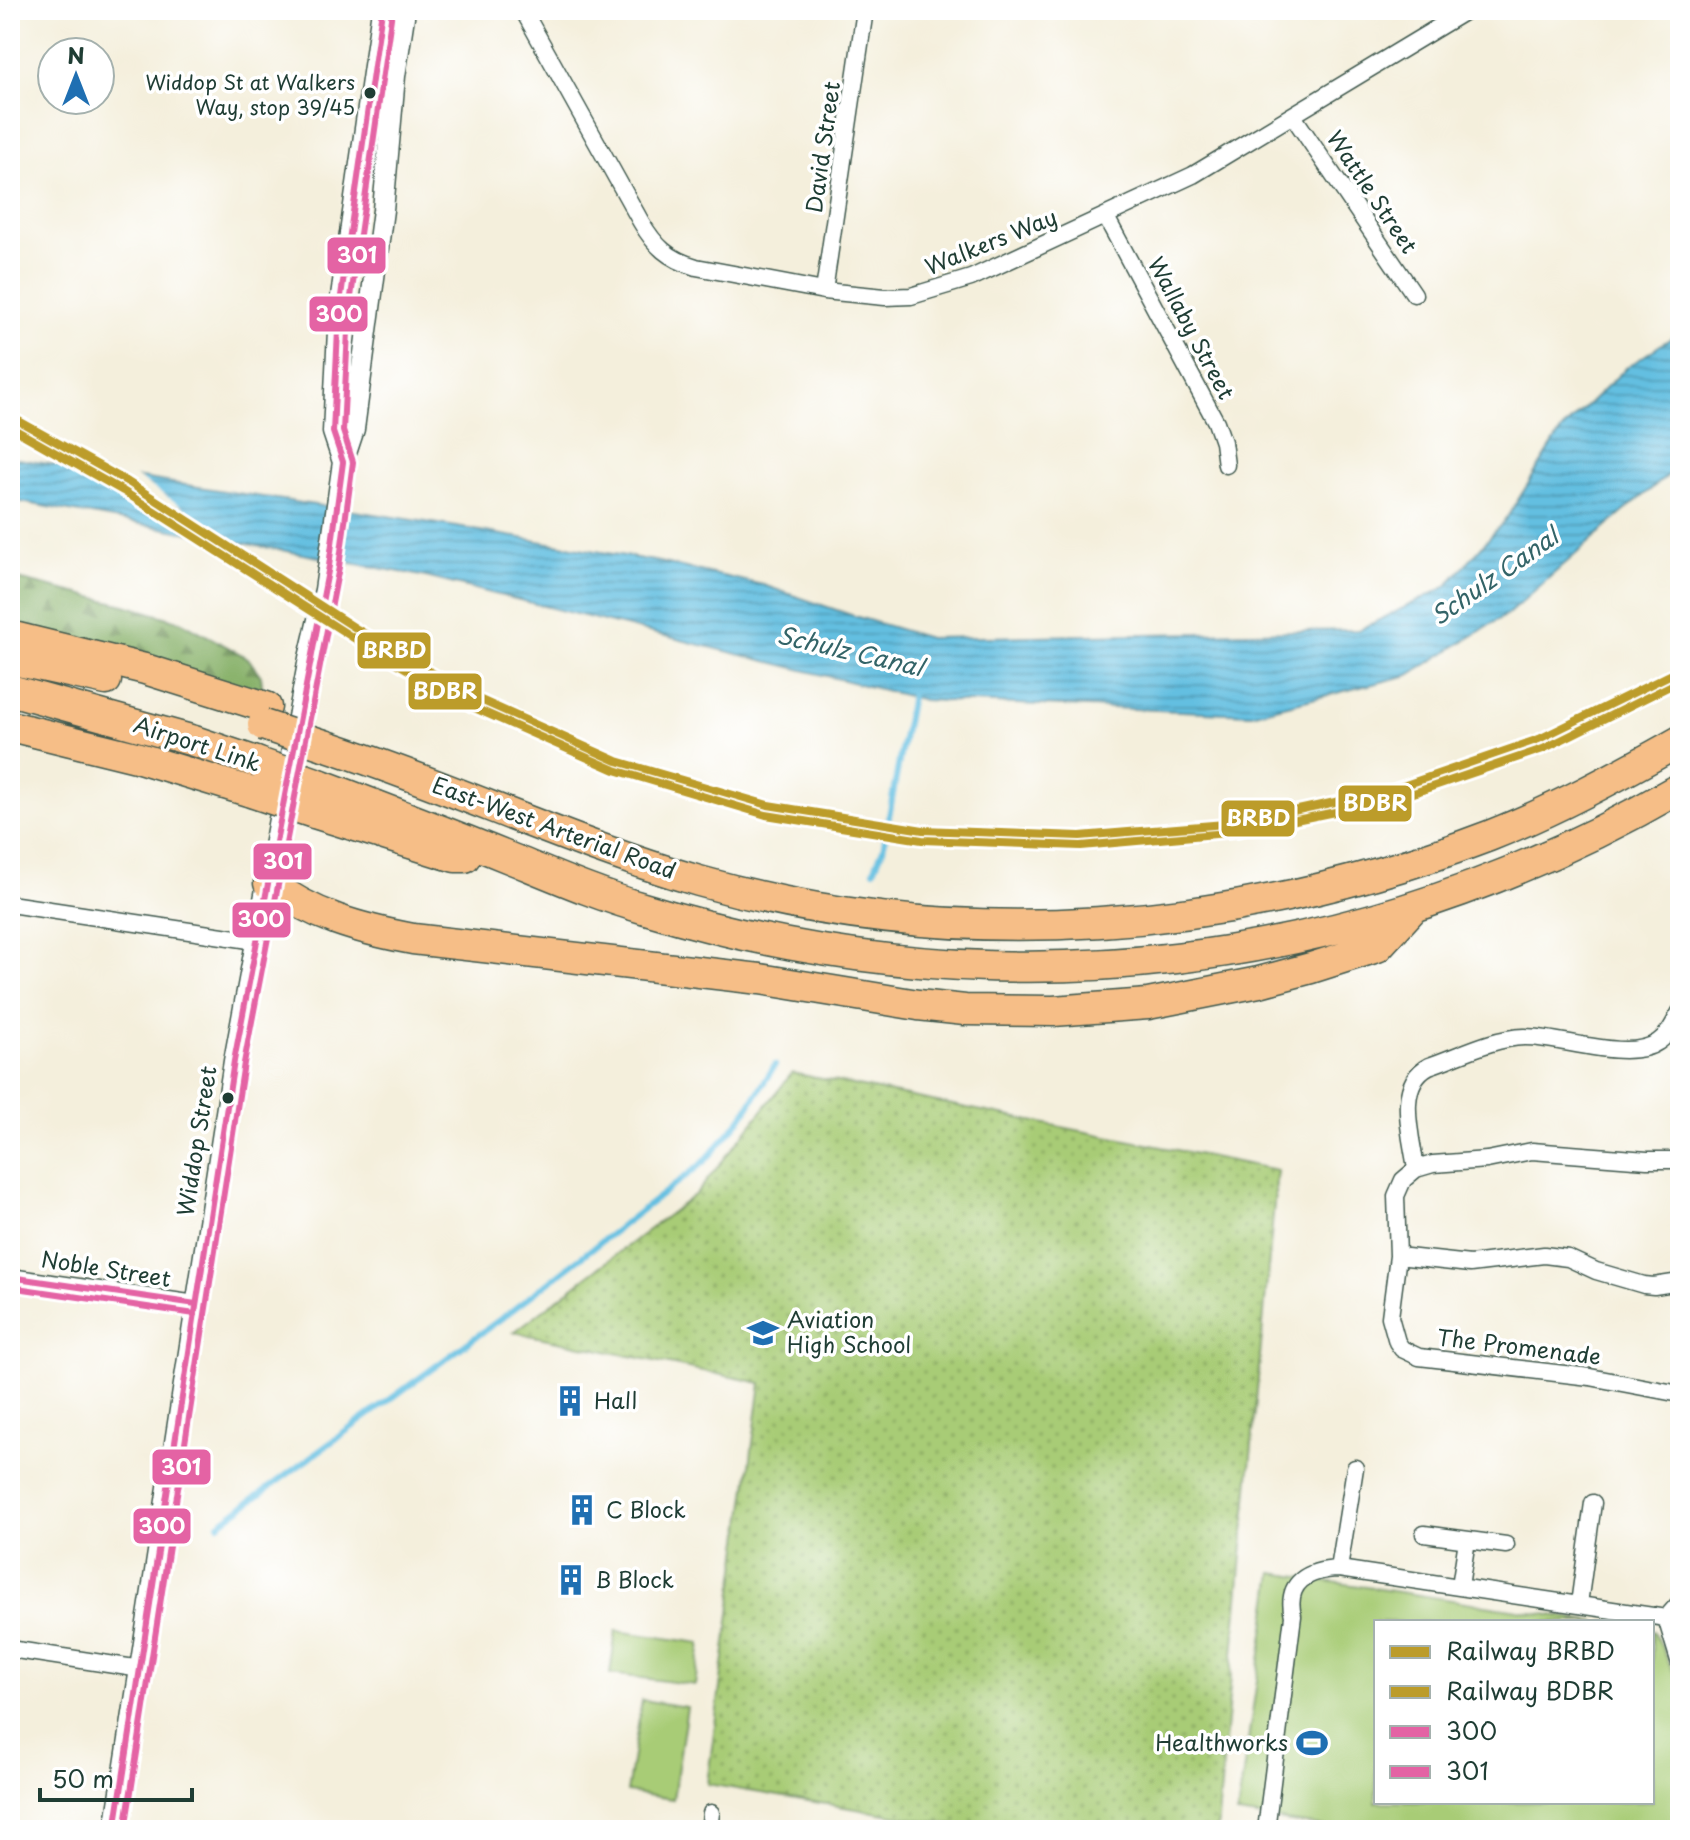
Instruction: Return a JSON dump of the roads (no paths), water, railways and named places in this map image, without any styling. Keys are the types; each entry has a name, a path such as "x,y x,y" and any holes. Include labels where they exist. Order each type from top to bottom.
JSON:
{"highway":[{"path":"10,636 145,669 264,716"},
{"name":"Airport Link","path":"10,659 264,716"},
{"name":"Airport Link","path":"10,690 194,741 256,762 316,798 515,860"},
{"name":"East-West Arterial Road","path":"264,716 325,737 354,755 613,855 743,893 887,917 1040,925 1160,919 1278,900 1373,876 1492,835 1601,784 1680,741"},
{"path":"10,726 136,757 251,792 316,798"},
{"name":"East-West Arterial Road","path":"515,860 644,909 724,931 837,953 972,966 1118,964 1193,957 1330,931 1415,905 1517,870 1599,833 1680,788"},
{"path":"269,883 292,901 324,916 413,939 760,979 918,1005 1012,1012 1148,1004 1259,982 1377,947 1415,905"}],"street":[{"name":"Widdop Street","path":"343,462 333,432 338,322 382,10"},
{"name":"Widdop Street","path":"115,1830 256,941 329,566 343,462 354,429 405,10"},
{"name":"Walkers Way","path":"523,10 641,222 659,249 669,257 696,267 824,291 885,297 911,296 971,278 1203,170 1467,10"},
{"name":"David Street","path":"824,291 865,10"},
{"name":"Wattle Street","path":"1293,116 1414,294"},
{"name":"Wallaby Street","path":"1106,217 1216,422 1226,465"},
{"path":"10,904 256,941"},
{"path":"1680,1012 1663,1038 1646,1048 1629,1050 1525,1037 1502,1041 1424,1069 1415,1077 1408,1097 1416,1169 1532,1151 1680,1160"},
{"name":"The Promenade","path":"1416,1169 1403,1180 1396,1196 1398,1256 1391,1325 1397,1342 1410,1354 1435,1360 1590,1377 1680,1394"},
{"path":"1398,1256 1470,1264 1544,1255 1568,1258 1596,1271 1644,1285 1680,1282"},
{"name":"Noble Street","path":"10,1277 196,1304"},
{"path":"1339,1569 1355,1468"},
{"path":"1579,1604 1593,1503"},
{"path":"1424,1534 1506,1545"},
{"path":"1460,1586 1467,1540"},
{"path":"1266,1830 1293,1616 1301,1605 1306,1579 1318,1571 1339,1569 1666,1618"},
{"path":"1666,1618 1680,1602"},
{"path":"1666,1618 1680,1664"},
{"path":"10,1649 141,1669"}],"water":[{"name":"Schulz Canal","path":"1680,332 1680,466 1509,613 1409,675 1251,714 924,700 422,576 10,500 10,458 439,524 654,561 763,585 929,638 1359,630 1446,587 1506,519 1562,430 1626,368"}],"waterway":[{"name":"Schulz Canal","path":"874,870 883,849 912,690"},
{"path":"219,1524 506,1315 704,1162 741,1119 775,1065"}],"rail line":[{"name":"BRBD","path":"10,416 128,482 357,629 474,697 617,761 768,805 923,830 1080,836 1237,823 1391,790 1539,739 1680,670"},
{"name":"BDBR","path":"10,427 123,491 352,637 470,706 615,770 766,815 922,840 1081,846 1238,832 1393,800 1543,749 1680,681"}],"place":[{"name":"Widdop St at Walkers Way, stop 39/45","path":"370,93"},
{"name":"Aviation High School","path":"763,1333"},
{"name":"Hall","path":"570,1401"},
{"name":"C Block","path":"582,1510"},
{"name":"B Block","path":"571,1580"},
{"name":"Healthworks","path":"1312,1743"}]}
